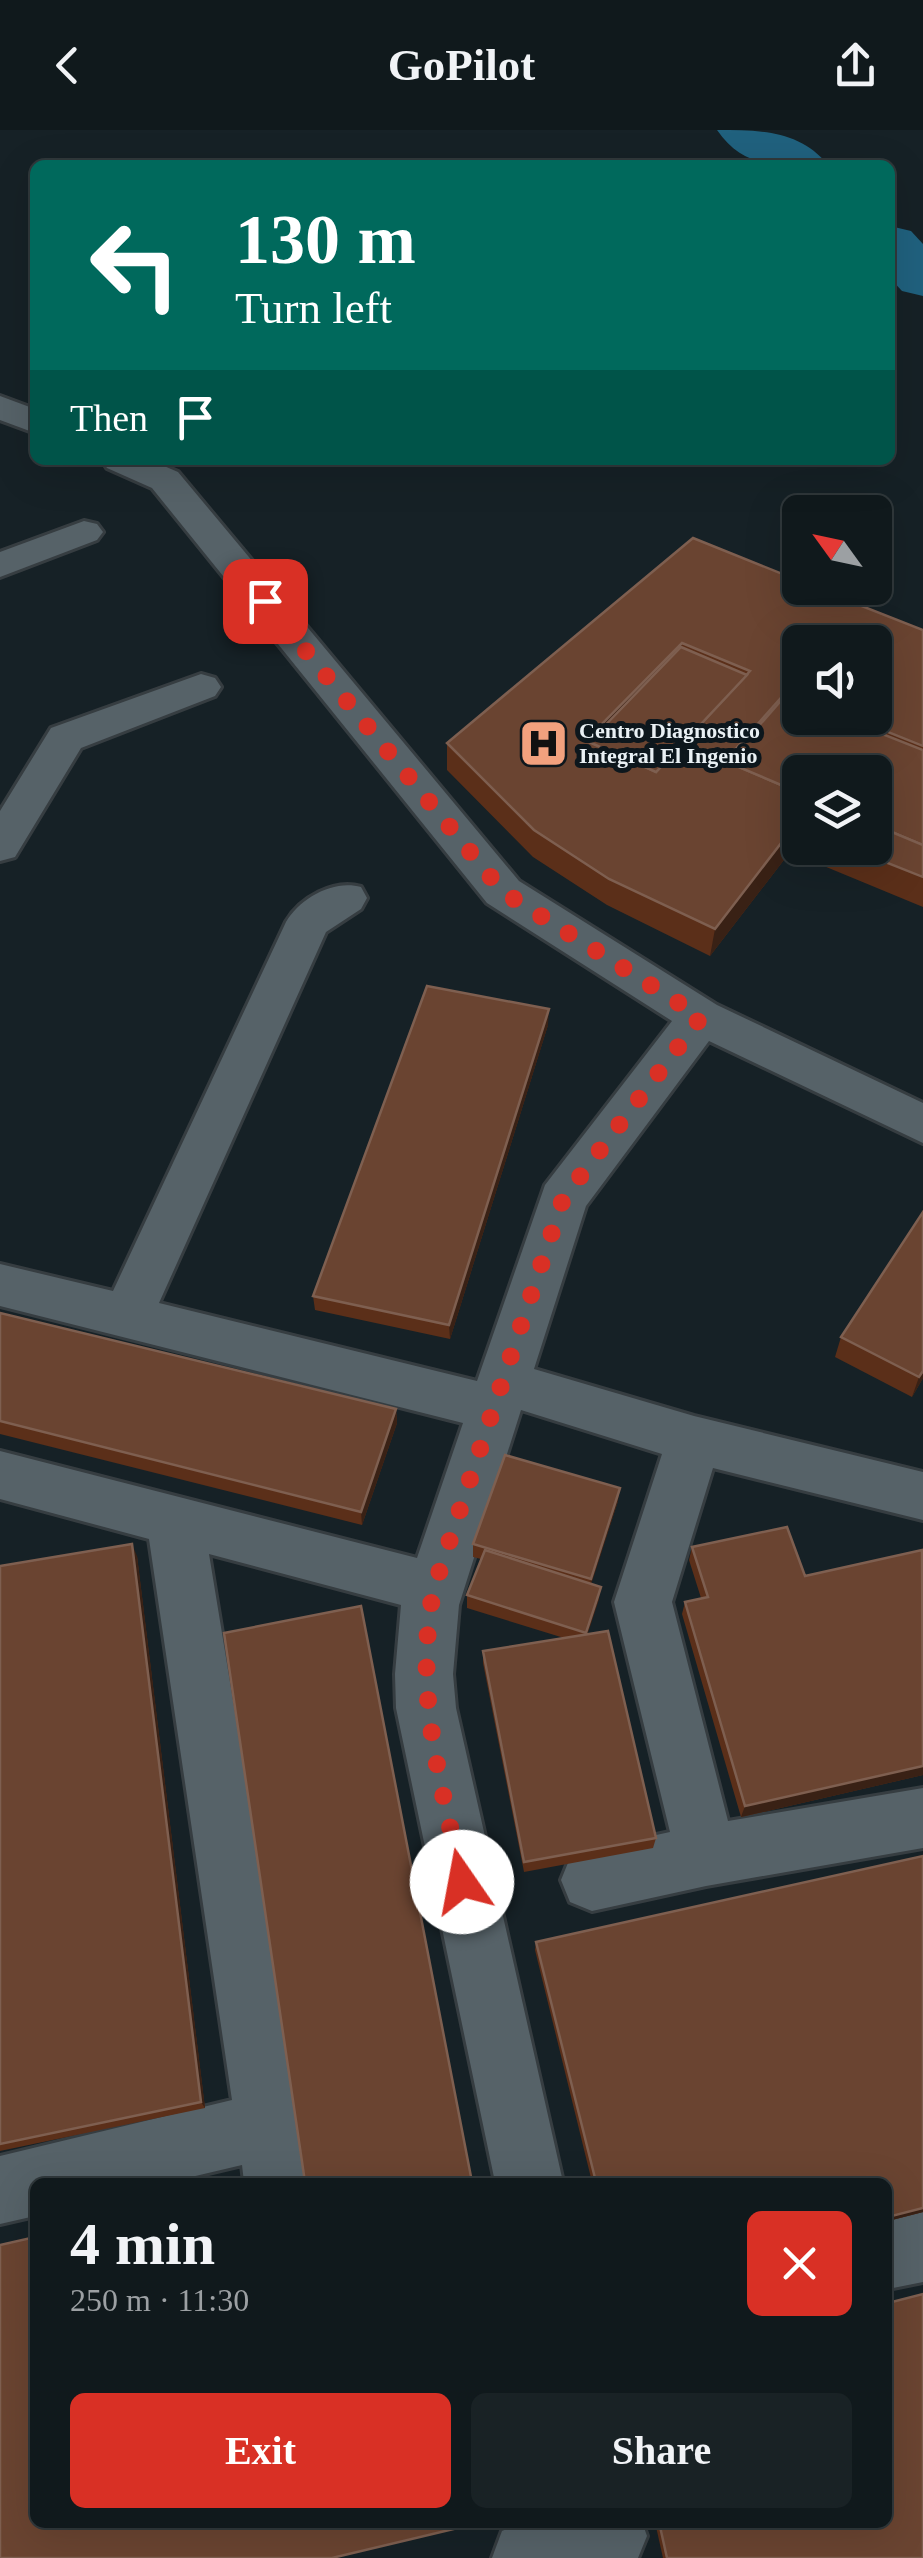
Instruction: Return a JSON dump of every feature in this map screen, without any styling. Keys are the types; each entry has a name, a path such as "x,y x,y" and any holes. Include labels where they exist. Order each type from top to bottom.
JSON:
{"street":[{"path":"0,407 30,420"},
{"path":"131,465 164,480 503,892 701,1017 923,1124"},
{"path":"0,565 84,532"},
{"path":"0,846 66,738 201,688"},
{"path":"127,1316 308,922 345,898"},
{"path":"528,2178 426,1708 425,1641 434,1588 563,1199 701,1017"},
{"path":"0,1284 127,1316 498,1394 923,1496"},
{"path":"694,1440 642,1602 706,1855"},
{"path":"0,1474 434,1588"},
{"path":"91,2178 274,2154 190,1599 174,1520"},
{"path":"592,1880 706,1855 923,1818"},
{"path":"0,2190 30,2186"},
{"path":"892,2254 923,2246"},
{"path":"529,2558 610,2539"}],"building":[{"name":"Centro Diagnostico Integral El Ingenio","path":"693,538 782,574 782,605 859,605 923,630 923,746 892,734 892,625 782,625 782,697 725,761 782,785 782,842 715,929 609,879 534,830 447,743","holes":["682,643 750,671 656,772 586,740"]},
{"path":"681,647 747,675 656,772 589,742"},
{"path":"782,700 782,735 885,735 923,750 923,845 892,832 892,755 782,755 782,785 727,762"},
{"path":"892,832 923,845 923,877 892,865"},
{"path":"427,986 549,1009 449,1325 313,1296"},
{"path":"923,1212 923,1371 919,1377 841,1337"},
{"path":"0,1313 396,1409 361,1512 0,1421"},
{"path":"505,1455 620,1488 591,1579 473,1544"},
{"path":"787,1527 805,1576 922,1550 923,1766 745,1806 685,1602 708,1597 692,1547"},
{"path":"132,1544 201,2102 0,2144 0,1566"},
{"path":"485,1550 601,1587 586,1633 467,1595"},
{"path":"361,1606 471,2178 304,2178 224,1633"},
{"path":"608,1631 656,1838 524,1862 483,1651"},
{"path":"923,1856 923,2208 892,2216 892,2178 595,2178 536,1942"},
{"path":"30,2238 30,2528 458,2528 332,2558 0,2558 0,2245"},
{"path":"923,2294 923,2558 667,2558 660,2528 892,2528 892,2302"}],"waterway":[{"path":"744,130 792,160"},
{"path":"895,248 923,278"}],"place":[{"name":"Centro Diagnostico Integral El Ingenio","path":"544,743"}],"route":[{"path":"265,601 503,892 701,1017 563,1199 434,1588 425,1641 426,1708 462,1882"}]}
